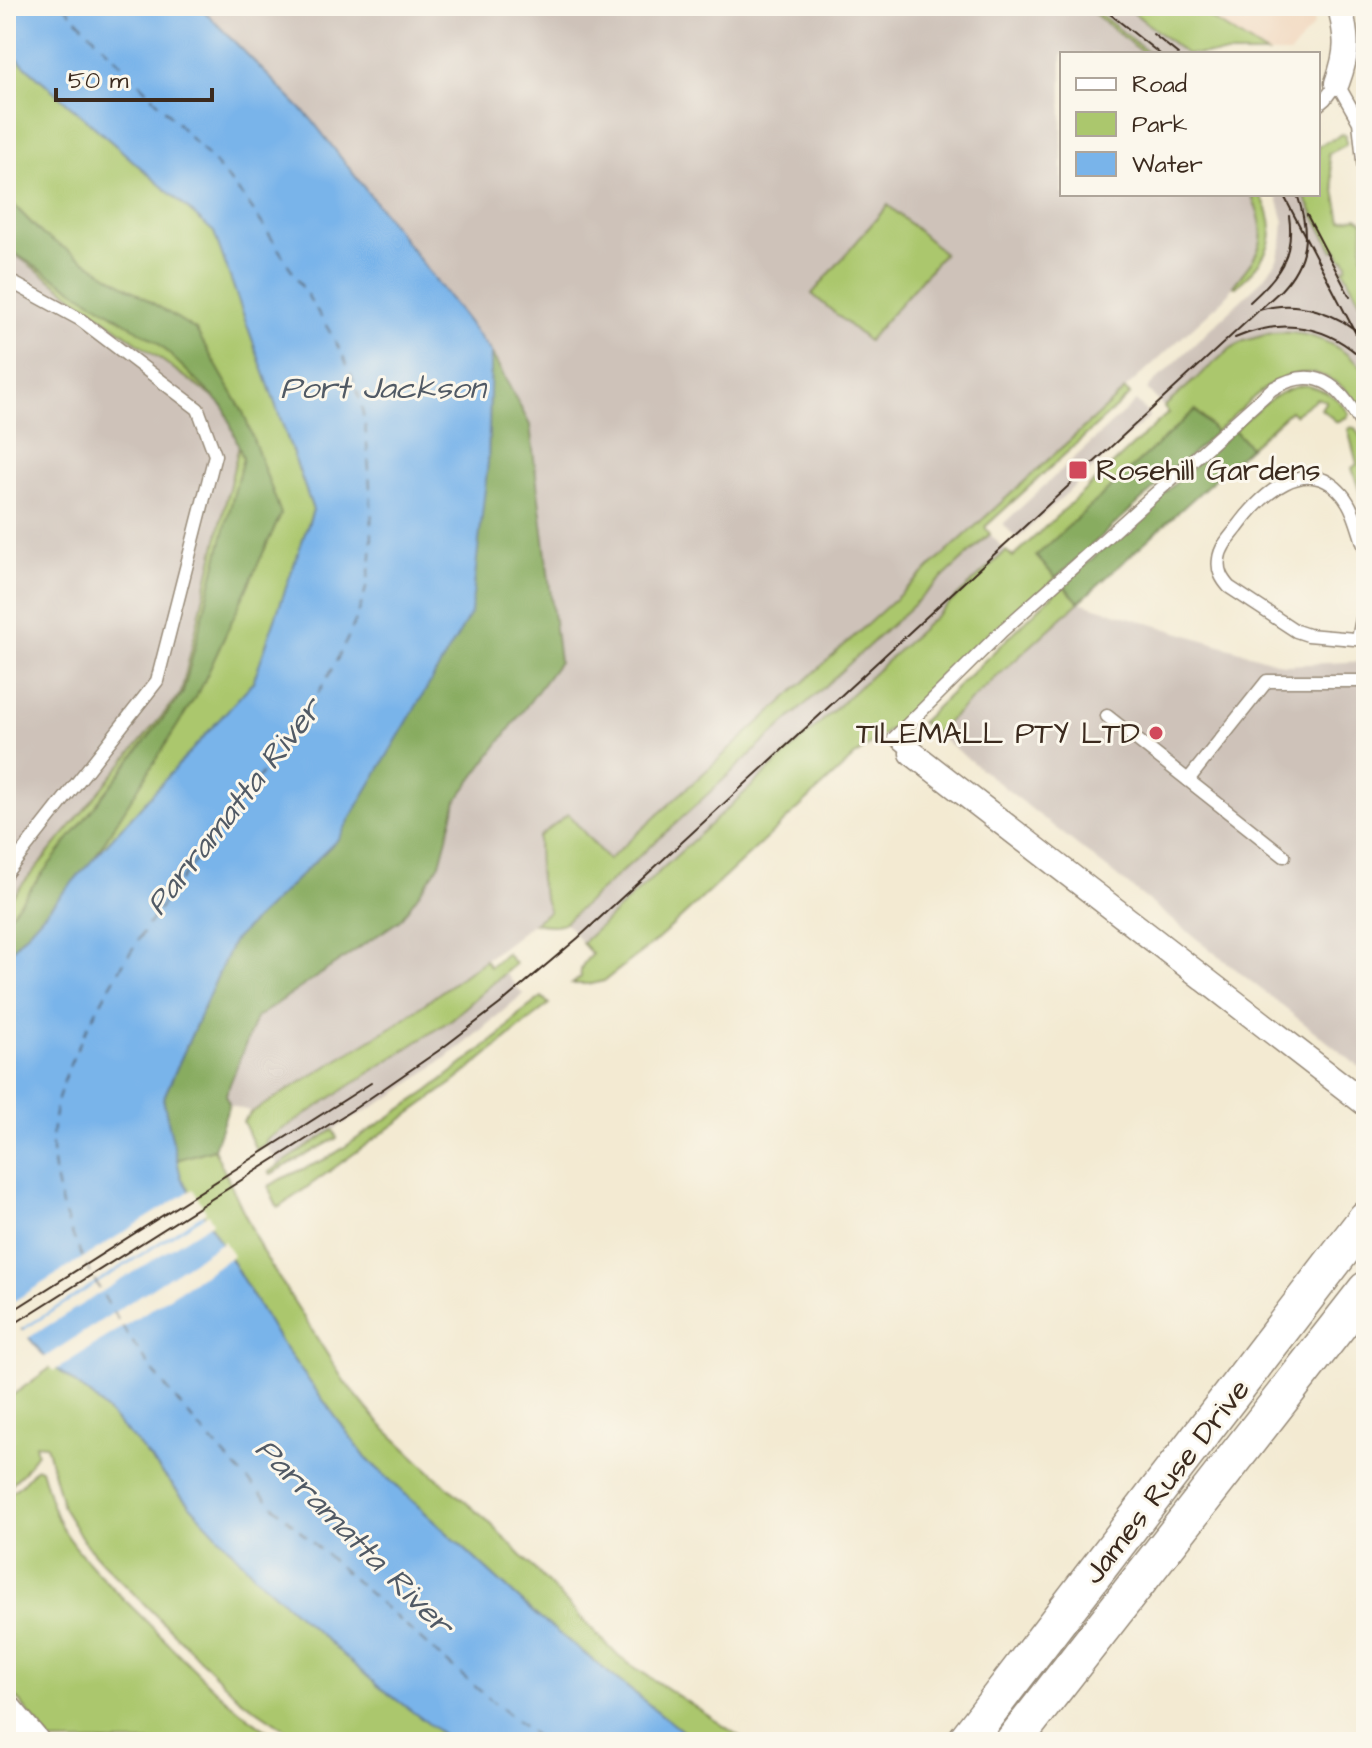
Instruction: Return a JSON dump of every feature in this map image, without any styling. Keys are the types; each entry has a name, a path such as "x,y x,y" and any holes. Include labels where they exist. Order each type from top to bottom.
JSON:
{"main road":[{"name":"James Ruse Drive","path":"965,1742 1366,1219"},
{"name":"James Ruse Drive","path":"1023,1729 1366,1290"}],"street":[{"path":"1337,83 1347,39 1340,6"},
{"path":"903,746 1366,1104"},
{"path":"6,1704 38,1742"}],"lane":[{"path":"1320,103 1337,83 1359,122 1366,190"},
{"path":"6,279 81,320 198,409 215,455 157,681 6,873"},
{"path":"903,746 1002,631 1272,389 1294,379 1328,384 1346,398 1366,433"},
{"path":"1366,551 1346,499 1325,481 1308,478 1289,480 1272,490 1245,517 1219,558 1222,579 1229,587 1296,631 1319,637 1362,640 1366,599"},
{"path":"1188,780 1267,681 1366,681"},
{"path":"1107,716 1284,856"}],"shaded area":[{"path":"199,6 1085,6 1142,52 1060,52 1060,196 1252,196 1261,219 1262,241 1255,257 1224,299 608,860 567,815 538,838 539,880 549,911 395,1025 252,1112 229,1105 226,1094 256,1018 400,920 440,864 457,800 559,662 530,425 491,352 311,119"},
{"path":"1090,6 1125,6 1183,52 1148,52"},
{"path":"1191,6 1311,6 1314,25 1292,52 1264,52"},
{"path":"1277,196 1304,196 1333,251 1337,249 1347,264 1343,269 1366,313 1366,372 1342,349 1326,341 1297,333 1272,333 1231,348 1164,407 1147,389 1268,273 1282,244 1284,222"},
{"path":"6,248 157,342 224,407 243,458 183,693 6,920"},
{"path":"1136,401 1150,416 1017,539 1003,524"},
{"path":"990,534 1006,551 582,943 565,922"},
{"path":"1079,602 1286,665 1366,661 1366,1072 935,733"},
{"path":"505,973 523,994 462,1046 395,1094 279,1166 265,1144 267,1139 452,1019"}],"green space":[{"path":"1085,6 1090,6 1148,52 1142,52"},
{"path":"1125,6 1191,6 1264,52 1183,52"},
{"path":"6,49 214,232 313,510 254,682 93,860 204,681 29,921 17,951 6,965 6,904 181,693 240,441 228,408 6,248 6,200 42,234 6,197"},
{"path":"1346,135 1346,145 1328,154 1341,221 1358,217 1363,222 1366,313 1343,269 1347,263 1337,249 1333,251 1304,196 1320,196 1320,145"},
{"path":"1252,196 1261,196 1267,208 1271,234 1269,245 1264,256 1236,287 1233,286 1251,263 1260,244 1262,235"},
{"path":"6,197 42,234 196,330 243,412 281,514 201,688 93,860 6,956 6,920 183,693 243,458 224,407 157,342 6,248"},
{"path":"888,205 944,253 868,341 812,294"},
{"path":"1272,333 1298,334 1324,341 1357,362 1366,372 1366,423 1346,390 1326,377 1310,373 1280,379 1253,398 1216,432 1196,410 1037,557 1056,578 891,729 856,755 656,941 604,981 572,984 581,977 582,967 592,954 582,943 1006,551 1013,557 1168,413 1164,407 1231,348"},
{"path":"491,352 530,425 559,662 457,800 440,864 400,920 256,1018 226,1094 229,1105 214,1149 176,1160 163,1099 233,941 339,838 488,462"},
{"path":"1305,385 1335,398 1349,413 1347,417 1337,422 1321,409 1326,401 1317,398 1294,415 1290,411 1250,447 1234,430 1275,396"},
{"path":"1125,390 1130,395 985,527 990,534 673,826 565,922 554,925 534,923 549,911 539,880 538,837 568,814 608,860"},
{"path":"1195,410 1216,432 1056,578 1036,556"},
{"path":"1352,427 1366,447 1366,511 1352,468 1357,464 1348,429"},
{"path":"1234,430 1250,447 1079,602 1063,585"},
{"path":"1063,585 1079,602 935,733 921,722"},
{"path":"506,953 515,964 452,1019 267,1139 256,1150 243,1121 252,1112 395,1025 485,960 490,967"},
{"path":"542,997 549,1004 454,1082 278,1208 268,1187 328,1158 428,1091 500,1035 518,1015"},
{"path":"333,1130 337,1138 271,1174 269,1172"},
{"path":"214,1149 262,1251 344,1381 380,1424 488,1521 619,1657 748,1742 696,1742 537,1616 366,1458 281,1343 181,1177 176,1160"},
{"path":"53,1366 93,1397 261,1581 453,1742 304,1742 239,1698 85,1543 63,1508 46,1445 35,1444 37,1453 6,1489 6,1400"},
{"path":"38,1468 41,1469 61,1526 90,1565 212,1686 265,1730 285,1742 52,1742 6,1685 6,1496"}],"water":[{"name":"Port Jackson","path":"6,6 199,6 311,119 491,352 488,462 471,613 339,838 233,941 163,1099 181,1177 281,1343 366,1458 537,1616 696,1742 453,1742 378,1686 260,1581 138,1444 93,1397 53,1366 6,1311 6,956 253,682 313,510 214,232 6,49"}],"pier":[{"path":"193,1189 206,1212 18,1331 6,1318 6,1306"},
{"path":"208,1214 213,1222 25,1340 19,1333"},
{"path":"224,1241 233,1256 54,1371 42,1359"}],"ferry route":[{"path":"64,6 233,184 269,234 325,324 350,372 362,410 368,449 372,533 368,576 361,605 325,682 289,738 147,926 78,1046 55,1111 52,1146 60,1197 85,1262 121,1324 152,1369 222,1453 339,1567 460,1674 543,1742"}],"tram line":[{"path":"1100,6 1158,52"},
{"path":"1153,34 1176,52"},
{"path":"1284,196 1366,353"},
{"path":"6,1329 357,1107 500,1004 578,938 1281,290 1297,268 1304,246 1304,223 1298,197"},
{"path":"1307,215 1350,297"},
{"path":"1250,302 1269,284 1287,254 1289,216"},
{"path":"1259,310 1288,306 1317,310 1343,322 1366,339"},
{"path":"1235,338 1271,328 1305,328 1337,340 1366,362"},
{"path":"6,1315 371,1083"}],"place":[{"name":"Rosehill Gardens","path":"1078,470"},
{"name":"TILEMALL PTY LTD","path":"1156,733"}],"water label":[{"name":"Parramatta River","path":"233,806"},
{"name":"Parramatta River","path":"355,1536"}]}
